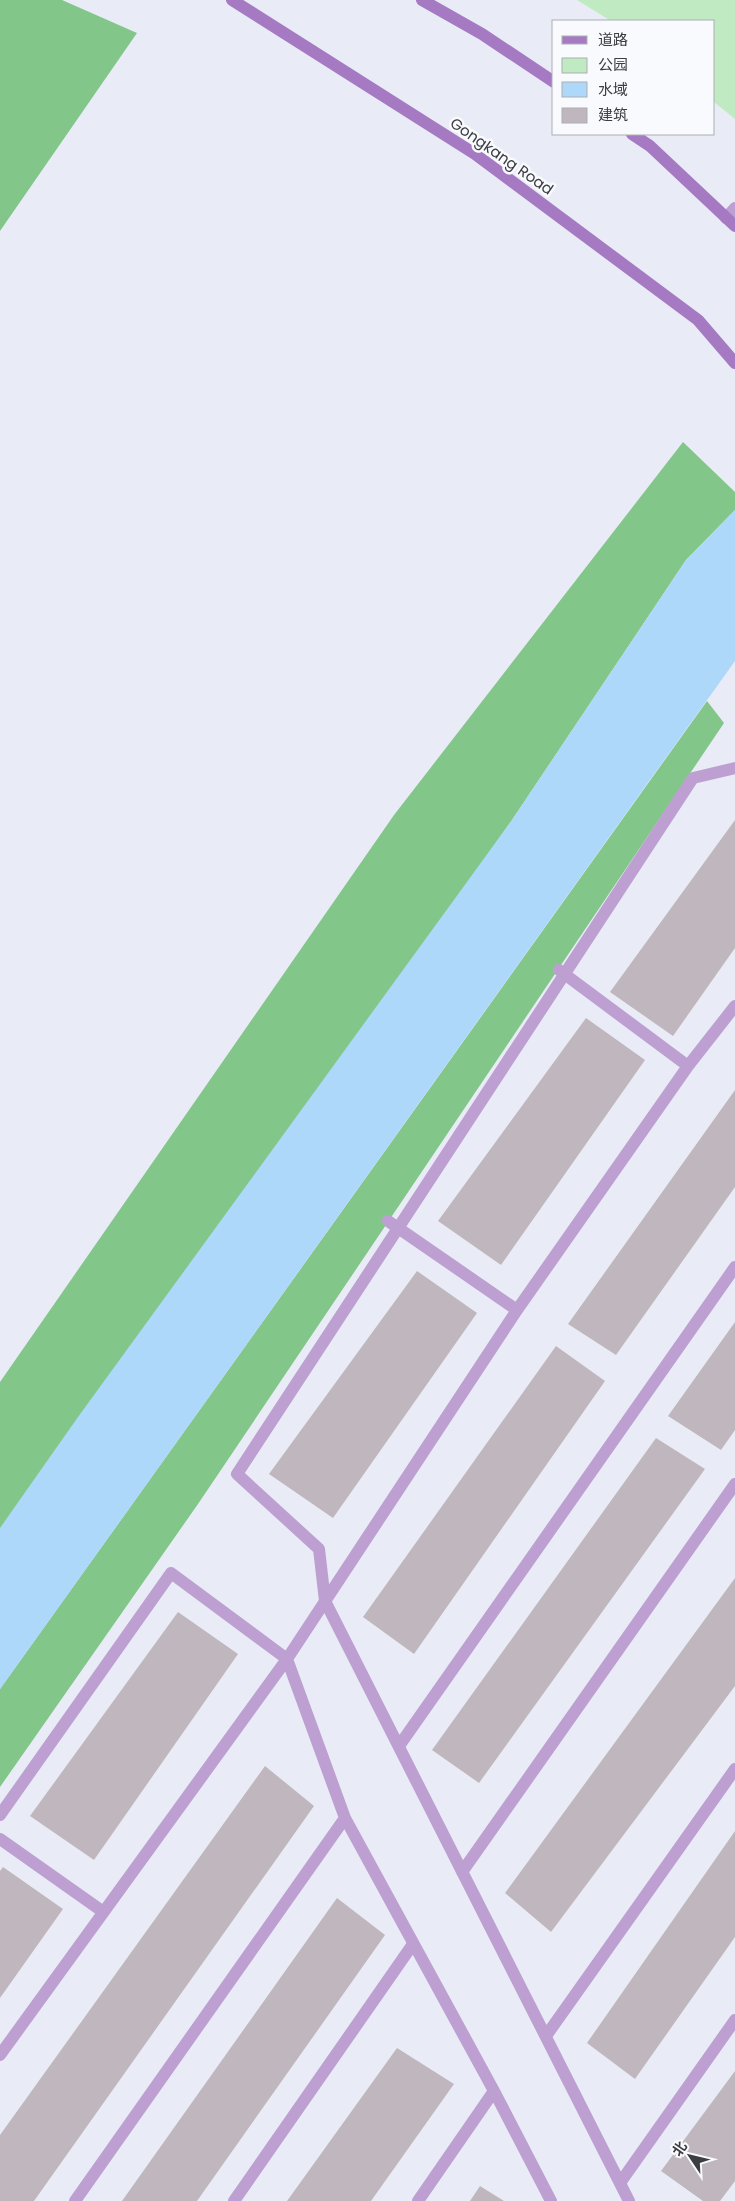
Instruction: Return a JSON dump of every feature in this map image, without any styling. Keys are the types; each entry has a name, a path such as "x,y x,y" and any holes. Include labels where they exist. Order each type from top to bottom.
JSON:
{"main road":[{"name":"Gongkang Road","path":"232,0 475,154 698,320 735,363"},
{"path":"422,0 482,34 552,81"},
{"path":"634,135 650,146 732,218"}],"lane":[{"path":"629,2201 325,1601 319,1549 237,1474 694,778 735,768"},
{"path":"559,970 688,1066"},
{"path":"0,2055 102,1911 287,1659 517,1310 688,1066 735,1006"},
{"path":"388,1221 517,1310"},
{"path":"399,1746 735,1267"},
{"path":"462,1872 735,1484"},
{"path":"0,1815 172,1573 287,1659 345,1818 494,2091 551,2201"},
{"path":"546,2036 735,1769"},
{"path":"76,2201 345,1818"},
{"path":"0,1839 102,1911"},
{"path":"234,2201 413,1944"},
{"path":"620,2183 735,2020"},
{"path":"418,2201 494,2091"}],"green space":[{"path":"0,0 62,0 137,33 0,231"},
{"path":"577,0 735,0 735,119 715,103 715,20 609,20"},
{"path":"683,442 735,492 735,510 686,560 512,820 0,1541 0,1382 394,815"},
{"path":"707,701 724,723 198,1504 0,1787 0,1689"}],"water":[{"path":"735,510 735,661 0,1689 0,1528 78,1417 512,820 686,560"}],"building":[{"path":"735,820 735,948 673,1036 610,992"},
{"path":"586,1018 645,1060 501,1265 438,1221"},
{"path":"735,1090 735,1187 616,1355 568,1324"},
{"path":"417,1271 477,1313 333,1518 269,1474"},
{"path":"735,1322 735,1430 721,1450 668,1416"},
{"path":"556,1346 605,1381 414,1654 363,1617"},
{"path":"656,1438 705,1469 479,1783 432,1750"},
{"path":"735,1578 735,1686 551,1932 505,1893"},
{"path":"178,1612 238,1654 94,1860 30,1816"},
{"path":"265,1766 314,1806 34,2201 0,2201 0,2135"},
{"path":"735,1831 735,1937 635,2079 587,2043"},
{"path":"3,1867 63,1909 0,1998 0,1871"},
{"path":"337,1898 385,1935 197,2201 122,2201"},
{"path":"397,2048 454,2084 371,2201 287,2201"},
{"path":"735,2071 735,2181 720,2201 703,2201 661,2171"},
{"path":"480,2186 504,2201 470,2201"}]}
